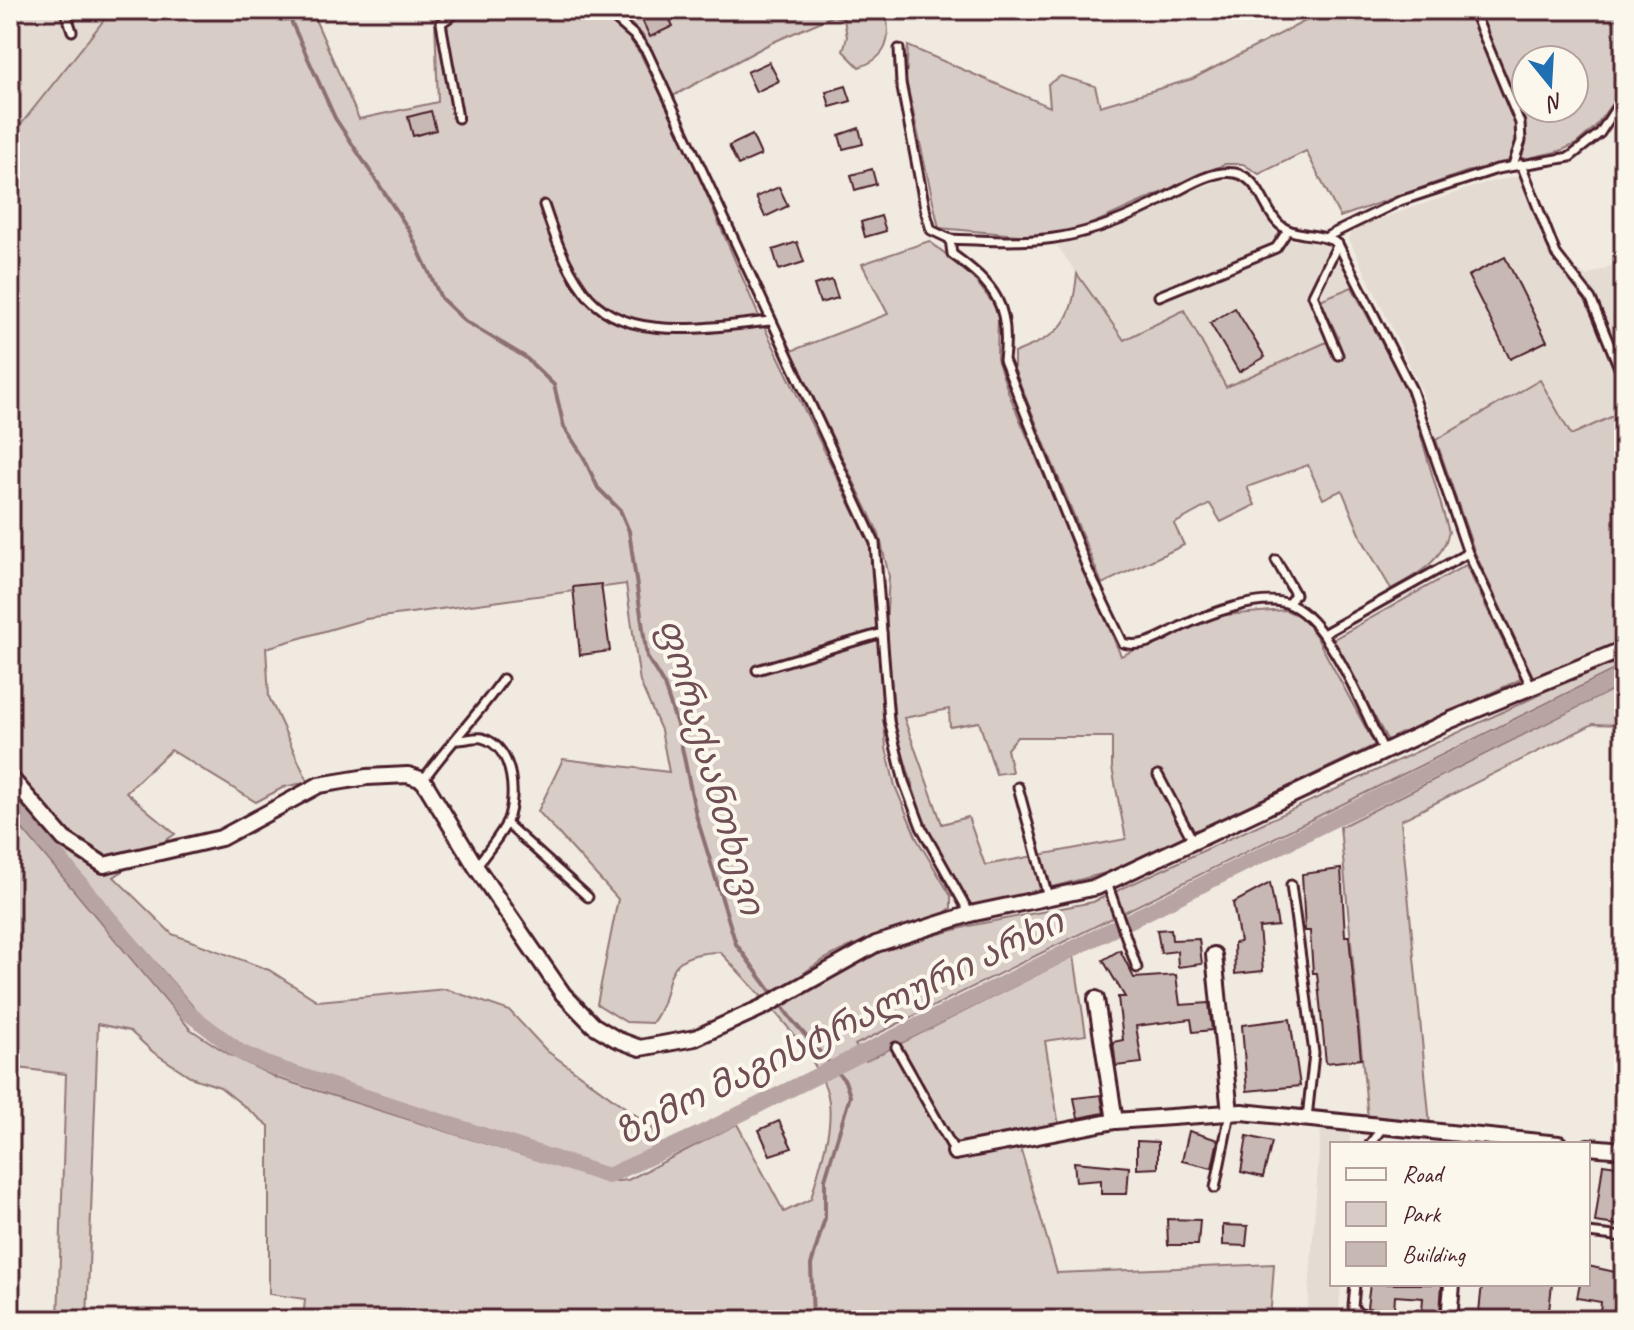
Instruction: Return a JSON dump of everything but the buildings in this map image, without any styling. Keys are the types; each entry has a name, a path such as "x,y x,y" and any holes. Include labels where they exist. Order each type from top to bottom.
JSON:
{"street":[{"path":"10,777 64,839 104,865 221,838 319,785 367,777 408,775 423,780 476,867 563,994 593,1025 616,1039 640,1048 695,1038 763,1007 876,944 970,914 1109,888 1194,843 1385,753 1531,686 1624,649"},
{"path":"1214,955 1230,1113"},
{"path":"1096,999 1115,1121"},
{"path":"955,1152 1115,1121 1230,1113 1307,1118 1465,1140 1512,1142"},
{"path":"1590,1147 1624,1150"},
{"path":"1449,1320 1452,1286"}],"lane":[{"path":"65,10 72,31"},
{"path":"458,118 441,23 460,10"},
{"path":"605,10 635,36 647,52 875,543 889,721 904,782 921,827 970,914"},
{"path":"1473,10 1520,123 1517,165 1556,254 1591,299 1624,380"},
{"path":"899,49 901,83 926,213 931,230 950,239 1022,243 1077,236 1112,225 1213,175 1233,172 1249,179 1278,223 1288,230 1328,236 1338,244 1412,390 1468,553 1531,686"},
{"path":"1328,236 1400,201 1517,165 1570,157 1600,133 1624,96"},
{"path":"544,205 561,253 585,293 623,322 656,327 771,321"},
{"path":"1159,296 1276,248 1288,230"},
{"path":"950,239 952,254 976,271 1001,300 1008,333 1004,360 1088,570 1123,643 1131,646 1148,643 1215,610 1289,603 1304,613 1323,634 1385,753"},
{"path":"1338,244 1313,295 1338,355"},
{"path":"1323,634 1468,553"},
{"path":"1276,560 1295,594 1289,603"},
{"path":"757,670 882,633"},
{"path":"423,780 503,679"},
{"path":"457,740 482,738 502,750 510,774 512,798 506,823 476,867"},
{"path":"1158,775 1194,843"},
{"path":"1018,787 1048,899"},
{"path":"506,823 588,897"},
{"path":"1291,885 1314,1053 1307,1118"},
{"path":"1109,888 1137,968"},
{"path":"896,1047 955,1152"},
{"path":"1215,1188 1230,1113"},
{"path":"1372,1142 1383,1127"},
{"path":"1590,1233 1624,1237"},
{"path":"1355,1286 1353,1307 1359,1314 1410,1320"}],"shaded area":[{"path":"10,10 112,10 10,138"},
{"path":"1528,174 1567,264 1587,276 1624,260 1624,411 1571,435 1540,380 1436,440 1422,391 1349,239 1353,228 1485,183"},
{"path":"1237,180 1248,187 1274,231 1291,240 1320,243 1333,250 1352,287 1320,300 1338,337 1225,387 1184,311 1124,341 1057,245 1110,232 1189,191 1220,181"},
{"path":"1321,1127 1350,1129 1350,1142 1330,1142 1330,1286 1341,1286 1338,1320 1307,1320"}],"green space":[{"path":"112,10 311,10 359,119 438,102 435,20 451,10 597,10 629,38 641,55 681,135 758,314 871,547 886,748 895,786 917,839 951,896 951,908 944,913 840,951 803,974 789,987 846,967 883,949 973,925 1093,902 1541,694 1475,553 1436,440 1540,380 1571,435 1624,411 1624,665 855,1045 866,1061 1074,956 1086,1035 1045,1041 1059,1126 1016,1133 1057,1273 1274,1264 1270,1320 695,1320 694,1314 635,1320 303,1320 305,1299 269,1294 269,1126 220,1087 193,1078 153,1052 130,1031 98,1024 87,1320 58,1320 66,1074 10,1067 10,814 190,1029 230,1055 277,1078 607,1182 628,1180 737,1124 784,1212 811,1199 830,1114 824,1085 801,1044 720,952 699,954 684,959 676,966 660,1011 652,1023 626,1022 597,1004 618,899 538,811 563,759 669,772 661,730 640,682 626,584 366,619 266,648 269,697 308,782 284,787 256,802 171,750 126,792 175,834 114,877 172,934 269,970 318,1001 446,989 510,1011 547,1051 652,1127 663,1148 621,1168 602,1170 239,1048 206,1022 10,792 10,138"},
{"path":"616,10 885,10 888,30 882,53 859,67 843,51 847,37 844,19 833,16 771,43 673,96 644,36"},
{"path":"1327,10 1624,10 1624,87 1594,128 1576,144 1560,151 1466,172 1340,217 1306,151 1259,174 1243,164 1225,164 1076,231 1031,236 939,228 906,80 908,46 1050,107 1048,84 1061,76 1095,86 1100,106 1192,79"},
{"path":"929,241 969,272 998,310 997,359 1009,394 1121,656 1213,616 1285,610 1302,617 1316,636 1375,745 1109,872 976,907 970,903 926,829 896,732 886,626 889,576 879,534 791,351 888,314 862,264","holes":["949,709 950,727 979,722 996,774 1012,772 1007,749 1017,737 1112,737 1112,768 1126,839 985,865 968,817 942,824 904,718"]},
{"path":"1077,274 1124,340 1184,310 1226,387 1338,337 1320,300 1352,287 1408,392 1449,532 1434,560 1391,589 1362,539 1342,490 1323,499 1308,465 1247,487 1255,505 1221,522 1210,504 1174,524 1184,545 1102,584 1014,369 1014,353 1053,334 1067,317"},
{"path":"1466,565 1521,679 1388,741 1332,640"},
{"path":"1624,684 1624,725 1593,724 1401,820 1430,1125 1368,1119 1340,827"}],"waterway":[{"name":"ფორაქაანთხევი","path":"286,10 335,118 409,230 441,298 465,321 525,357 554,385 564,427 583,456 598,488 620,510 629,531 647,657 664,685 678,728 696,815 736,944 792,1020 845,1081 850,1096 825,1179 825,1218 811,1265 813,1320"},
{"name":"ზემო მაგისტრალური არხი","path":"10,800 187,1012 240,1052 271,1066 608,1176 700,1134 1624,675"}]}
